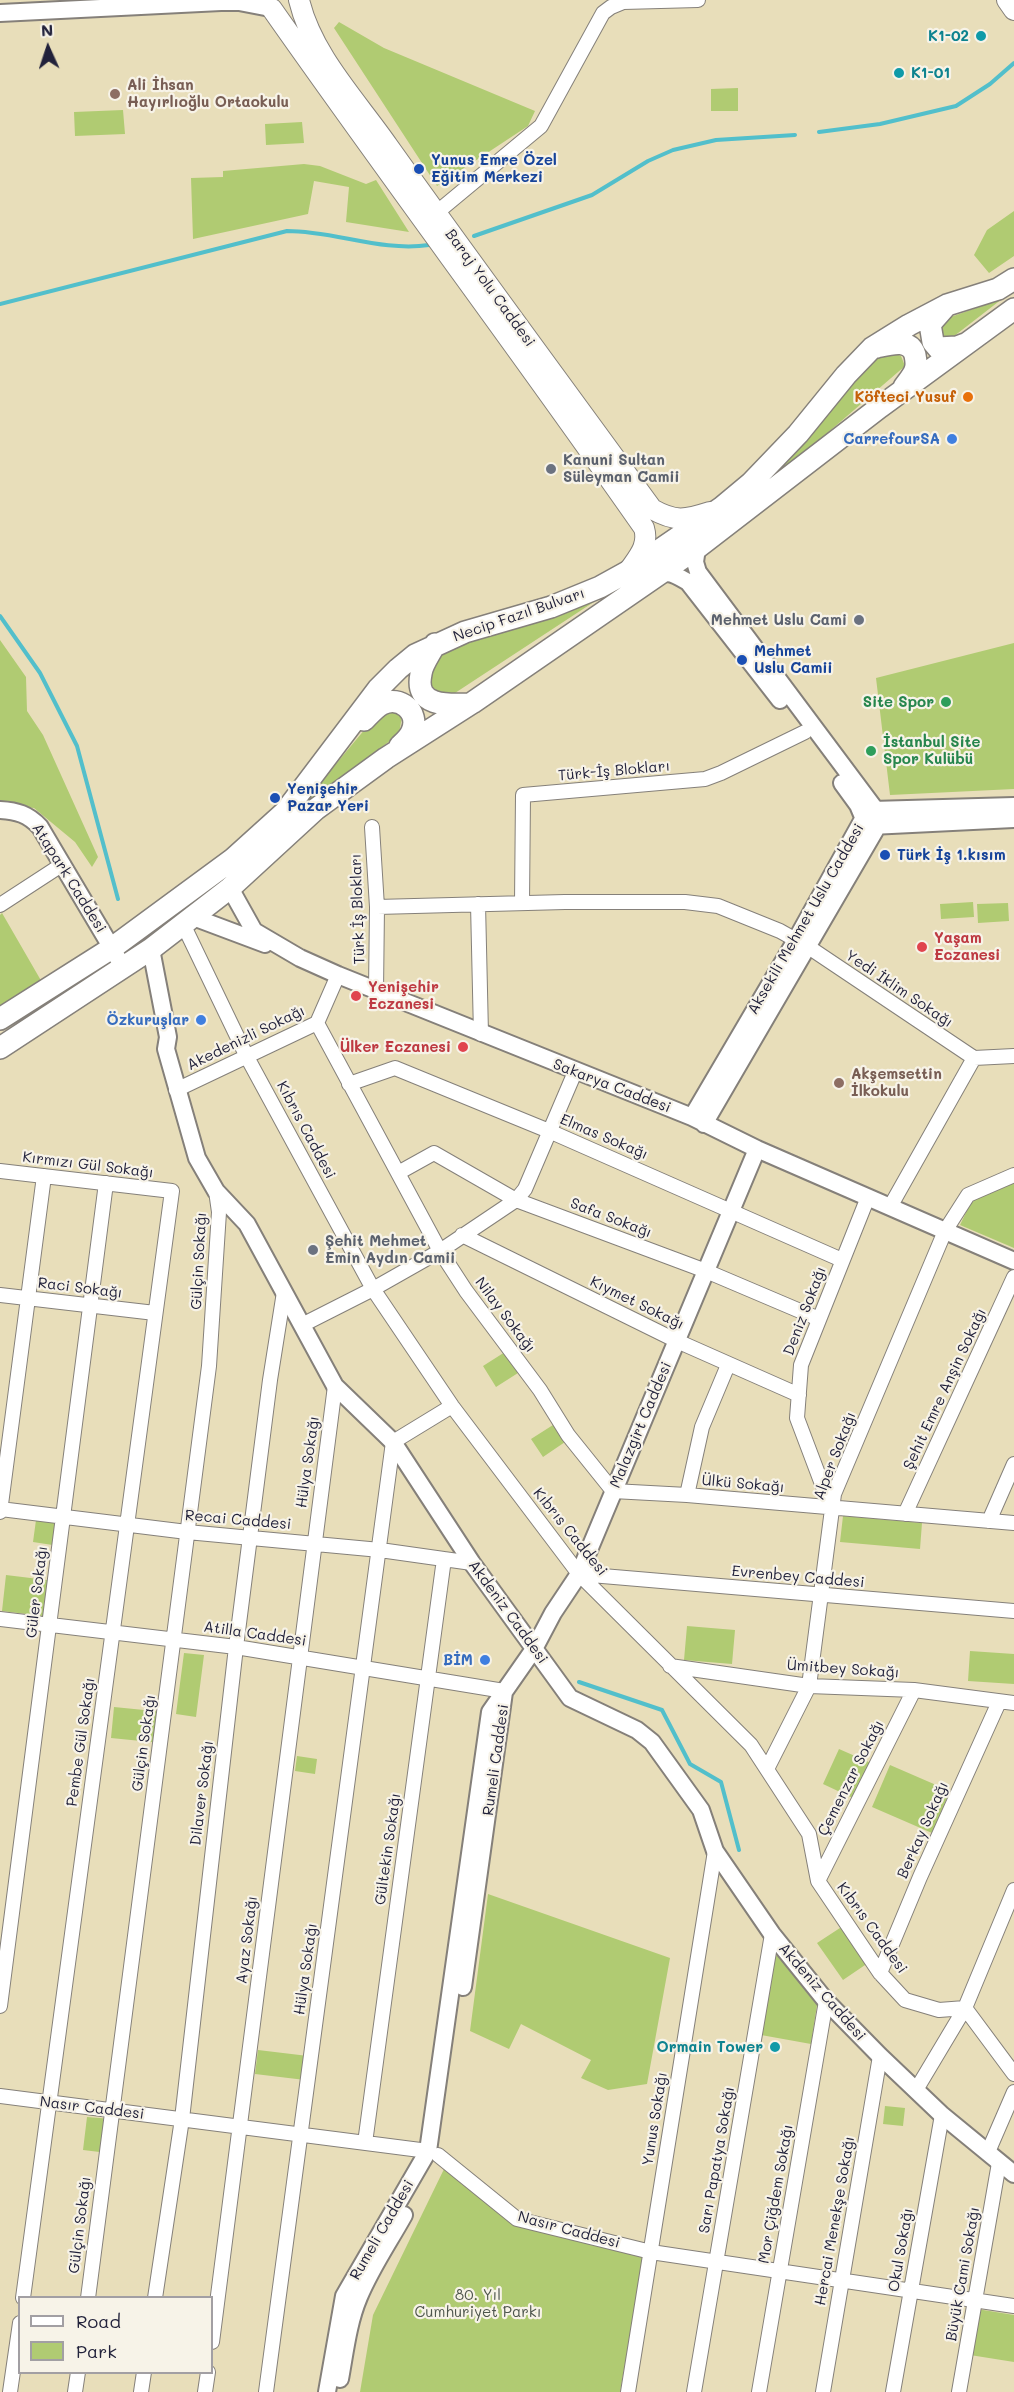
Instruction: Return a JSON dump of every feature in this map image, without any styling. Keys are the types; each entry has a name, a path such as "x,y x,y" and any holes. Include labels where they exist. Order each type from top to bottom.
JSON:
{"main road":[{"path":"265,5 286,6 292,0"},
{"name":"Baraj Yolu Caddesi","path":"299,0 317,47 551,383 644,528 645,547 629,571"},
{"path":"1007,0 1014,10"},
{"name":"Baraj Yolu Caddesi","path":"265,5 384,169 652,509 666,517 686,520 721,508"},
{"name":"Necip Fazıl Bulvarı","path":"0,1019 112,948 233,859 285,812 378,690 415,655 465,632 552,607 600,587 629,571 721,508 751,483 798,434 846,375 872,348 909,324 947,305 998,289 1014,279"},
{"path":"947,305 930,324 933,342 938,348 957,347 976,338"},
{"name":"Necip Fazıl Bulvarı","path":"0,1048 151,948 230,888 316,808 386,759 472,704 697,548 1014,309"},
{"path":"872,348 894,343 904,344 913,349 916,369 901,392"},
{"path":"435,644 421,672 420,683 423,693 434,702 444,705 472,704"},
{"path":"345,736 384,703 399,702 408,706 413,714 412,731 386,759"}],"street":[{"path":"435,214 541,126 603,13 623,2 698,0"},
{"path":"0,13 220,2 265,5"},
{"name":"Aksekili Mehmet Uslu Caddesi","path":"697,548 695,562 698,572 873,818"},
{"name":"Aksekili Mehmet Uslu Caddesi","path":"659,574 669,572 677,574 688,582 805,732 858,805 873,818"},
{"name":"Türk-İş Blokları","path":"522,903 523,795 705,779 805,732"},
{"path":"873,818 1014,806"},
{"name":"Atapark Caddesi","path":"0,810 16,811 30,817 40,827 123,967"},
{"path":"873,818 1014,819"},
{"name":"Aksekili Mehmet Uslu Caddesi","path":"698,1120 873,818"},
{"name":"Türk İş Blokları","path":"372,827 377,907 376,991"},
{"path":"0,905 63,864"},
{"name":"Sakarya Caddesi","path":"230,888 254,931 300,958 481,1034 698,1120 757,1149 1014,1261"},
{"path":"377,907 661,901 703,903 718,906 780,931 801,943"},
{"path":"478,904 481,1034"},
{"path":"188,920 300,958"},
{"name":"Kıbrıs Caddesi","path":"188,920 248,1057 373,1290 452,1406 579,1574 751,1745 809,1834 818,1881 880,1973 905,2000 939,2010 965,2008"},
{"name":"Yedi İklim Sokağı","path":"801,943 974,1058"},
{"name":"Akdeniz Caddesi","path":"151,948 168,1037 166,1049 196,1158 216,1191 247,1224 334,1386 393,1442 472,1563 570,1698 637,1730 652,1742 701,1810 715,1851 772,1934 826,2001 942,2115 1014,2174"},
{"name":"Akedenizli Sokağı","path":"176,1090 317,1023 338,975"},
{"name":"Nilay Sokağı","path":"317,1023 440,1251 466,1291 540,1390 568,1435 613,1491"},
{"path":"890,1207 974,1058 1014,1056"},
{"name":"Elmas Sokağı","path":"349,1084 395,1068 549,1131 842,1260"},
{"path":"302,1325 373,1290 440,1251 516,1200 525,1189 575,1072"},
{"name":"Malazgirt Caddesi","path":"504,1691 534,1649 579,1574 757,1149"},
{"name":"Safa Sokağı","path":"398,1173 434,1153 516,1200 706,1271 819,1319"},
{"name":"Kırmızı Gül Sokağı","path":"0,1171 172,1191"},
{"name":"Alper Sokağı","path":"767,1769 809,1686 834,1494 945,1231 968,1195 1014,1175"},
{"path":"0,1510 44,1176"},
{"name":"Güler Sokağı","path":"0,2006 106,1183"},
{"name":"Pembe Gül Sokağı","path":"23,2296 172,1191"},
{"name":"Gülçin Sokağı","path":"88,2296 209,1366 219,1212 216,1191"},
{"name":"Deniz Sokağı","path":"831,1508 797,1418 801,1365 868,1197"},
{"name":"Kıymet Sokağı","path":"462,1235 676,1341 799,1395"},
{"name":"Şehit Emre Anşin Sokağı","path":"905,1514 1014,1277"},
{"name":"Dilaver Sokağı","path":"155,2296 182,2119 236,1647 270,1380 284,1292"},
{"name":"Raci Sokağı","path":"0,1295 155,1313"},
{"path":"687,1495 702,1427 728,1365"},
{"name":"Hülya Sokağı","path":"314,1543 334,1386"},
{"path":"380,1550 393,1442 452,1406"},
{"path":"989,1521 1014,1464"},
{"name":"Ülkü Sokağı","path":"613,1491 687,1495 1014,1523"},
{"name":"Recai Caddesi","path":"0,1510 187,1532 380,1550 472,1563"},
{"name":"Ayaz Sokağı","path":"213,2334 314,1543"},
{"name":"Hülya Sokağı","path":"266,2392 380,1550"},
{"name":"Gültekin Sokağı","path":"365,2143 444,1559"},
{"name":"Evrenbey Caddesi","path":"579,1574 1014,1611"},
{"name":"Atilla Caddesi","path":"0,1618 236,1647 504,1691"},
{"name":"Ümitbey Sokağı","path":"670,1666 809,1686 914,1690 1014,1703"},
{"name":"Çemenzar Sokağı","path":"818,1881 914,1690"},
{"name":"Rumeli Caddesi","path":"338,2392 358,2299 433,2153 490,1712 504,1691"},
{"name":"Berkay Sokağı","path":"880,1973 920,1877 999,1702"},
{"name":"Yunus Sokağı","path":"628,2392 715,1851"},
{"path":"916,2090 965,2008 1014,1890"},
{"name":"Sarı Papatya Sokağı","path":"694,2392 772,1934"},
{"name":"Mor Çiğdem Sokağı","path":"759,2392 826,2001"},
{"path":"965,2008 1014,2074"},
{"name":"Hercai Menekşe Sokağı","path":"823,2392 880,2056"},
{"name":"Büyük Cami Sokağı","path":"959,2392 975,2300 994,2157 1014,2092"},
{"name":"Nasır Caddesi","path":"0,2096 433,2153 517,2219 651,2252 1014,2306"},
{"name":"Okul Sokağı","path":"893,2392 942,2115"},
{"name":"Rumeli Caddesi","path":"327,2392 344,2296 433,2153"},
{"path":"10,2392 18,2337"},
{"path":"75,2392 78,2374"},
{"path":"141,2392 144,2374"},
{"path":"205,2392 208,2374"}],"green space":[{"path":"339,22 384,48 535,111 528,126 437,186 334,28"},
{"path":"738,88 738,111 711,111 711,89"},
{"path":"123,110 125,134 75,136 74,112"},
{"path":"302,122 304,143 266,145 265,124"},
{"path":"304,164 320,166 366,184 376,180 409,232 346,222 349,187 314,181 308,214 193,239 191,178 223,177 223,171"},
{"path":"1014,211 1014,256 989,273 974,255 987,230"},
{"path":"1002,299 949,340 937,330 942,320"},
{"path":"891,352 901,356 905,366 766,486 877,355"},
{"path":"609,592 455,693 438,692 428,679 443,651 525,625"},
{"path":"0,640 26,677 27,711 43,735 98,857 92,867 75,842 34,808 0,805"},
{"name":"Site Spor","path":"1014,643 1014,789 890,795 876,678"},
{"path":"395,709 402,716 399,734 294,814 376,716"},
{"path":"973,902 974,917 941,919 940,904"},
{"path":"1008,903 1009,921 978,923 977,904"},
{"path":"2,913 43,984 0,1012 0,915"},
{"path":"1014,1182 1014,1248 960,1225 972,1200"},
{"path":"505,1352 518,1373 496,1387 483,1366"},
{"path":"553,1425 565,1442 543,1457 531,1439"},
{"path":"843,1516 922,1523 920,1549 840,1542"},
{"path":"36,1520 62,1523 59,1546 33,1542"},
{"path":"6,1575 55,1581 51,1617 2,1611"},
{"path":"687,1626 735,1630 732,1664 684,1660"},
{"path":"970,1651 1014,1654 1014,1684 968,1681"},
{"path":"184,1653 204,1655 196,1717 176,1714"},
{"path":"114,1707 164,1712 161,1743 111,1738"},
{"path":"839,1749 871,1763 855,1799 823,1784"},
{"path":"297,1756 317,1759 315,1774 295,1771"},
{"path":"890,1765 950,1791 932,1833 872,1807"},
{"path":"488,1894 670,1958 647,2084 608,2090 581,2078 591,2060 521,2024 509,2049 470,2031"},
{"path":"843,1926 868,1963 843,1980 817,1943"},
{"path":"775,1955 817,2005 811,2044 761,2035"},
{"path":"258,2050 308,2056 305,2080 255,2074"},
{"path":"885,2106 905,2108 903,2126 883,2124"},
{"path":"87,2117 112,2119 108,2153 83,2150"},
{"name":"80. Yıl Cumhuriyet Parkı","path":"445,2167 514,2224 644,2254 620,2392 360,2392 373,2315"},
{"path":"977,2309 1014,2315 1014,2362 970,2355"}],"waterway":[{"path":"819,132 880,124 956,106 990,84 1014,63"},
{"path":"474,236 592,195 648,161 673,150 716,140 795,135"},
{"path":"0,304 287,231 323,234 393,246 429,245"},
{"path":"0,616 40,673 77,746 118,899"},
{"path":"579,1682 662,1710 690,1764 721,1782 739,1850"}],"place":[{"name":"K1-02","path":"981,36"},
{"name":"K1-01","path":"899,73"},
{"name":"Ali İhsan Hayırlıoğlu Ortaokulu","path":"115,94"},
{"name":"Yunus Emre Özel Eğitim Merkezi","path":"419,169"},
{"name":"Köfteci Yusuf","path":"968,397"},
{"name":"CarrefourSA","path":"952,439"},
{"name":"Kanuni Sultan Süleyman Camii","path":"551,469"},
{"name":"Mehmet Uslu Cami","path":"859,620"},
{"name":"Mehmet Uslu Camii","path":"742,660"},
{"name":"Site Spor","path":"946,702"},
{"name":"İstanbul Site Spor Kulübü","path":"871,751"},
{"name":"Yenişehir Pazar Yeri","path":"275,798"},
{"name":"Türk İş 1.kısım","path":"885,855"},
{"name":"Yaşam Eczanesi","path":"922,947"},
{"name":"Yenişehir Eczanesi","path":"356,996"},
{"name":"Özkuruşlar","path":"201,1020"},
{"name":"Ülker Eczanesi","path":"463,1047"},
{"name":"Akşemsettin İlkokulu","path":"839,1083"},
{"name":"Şehit Mehmet Emin Aydın Camii","path":"313,1250"},
{"name":"BİM","path":"485,1660"},
{"name":"Ormain Tower","path":"775,2047"}]}
